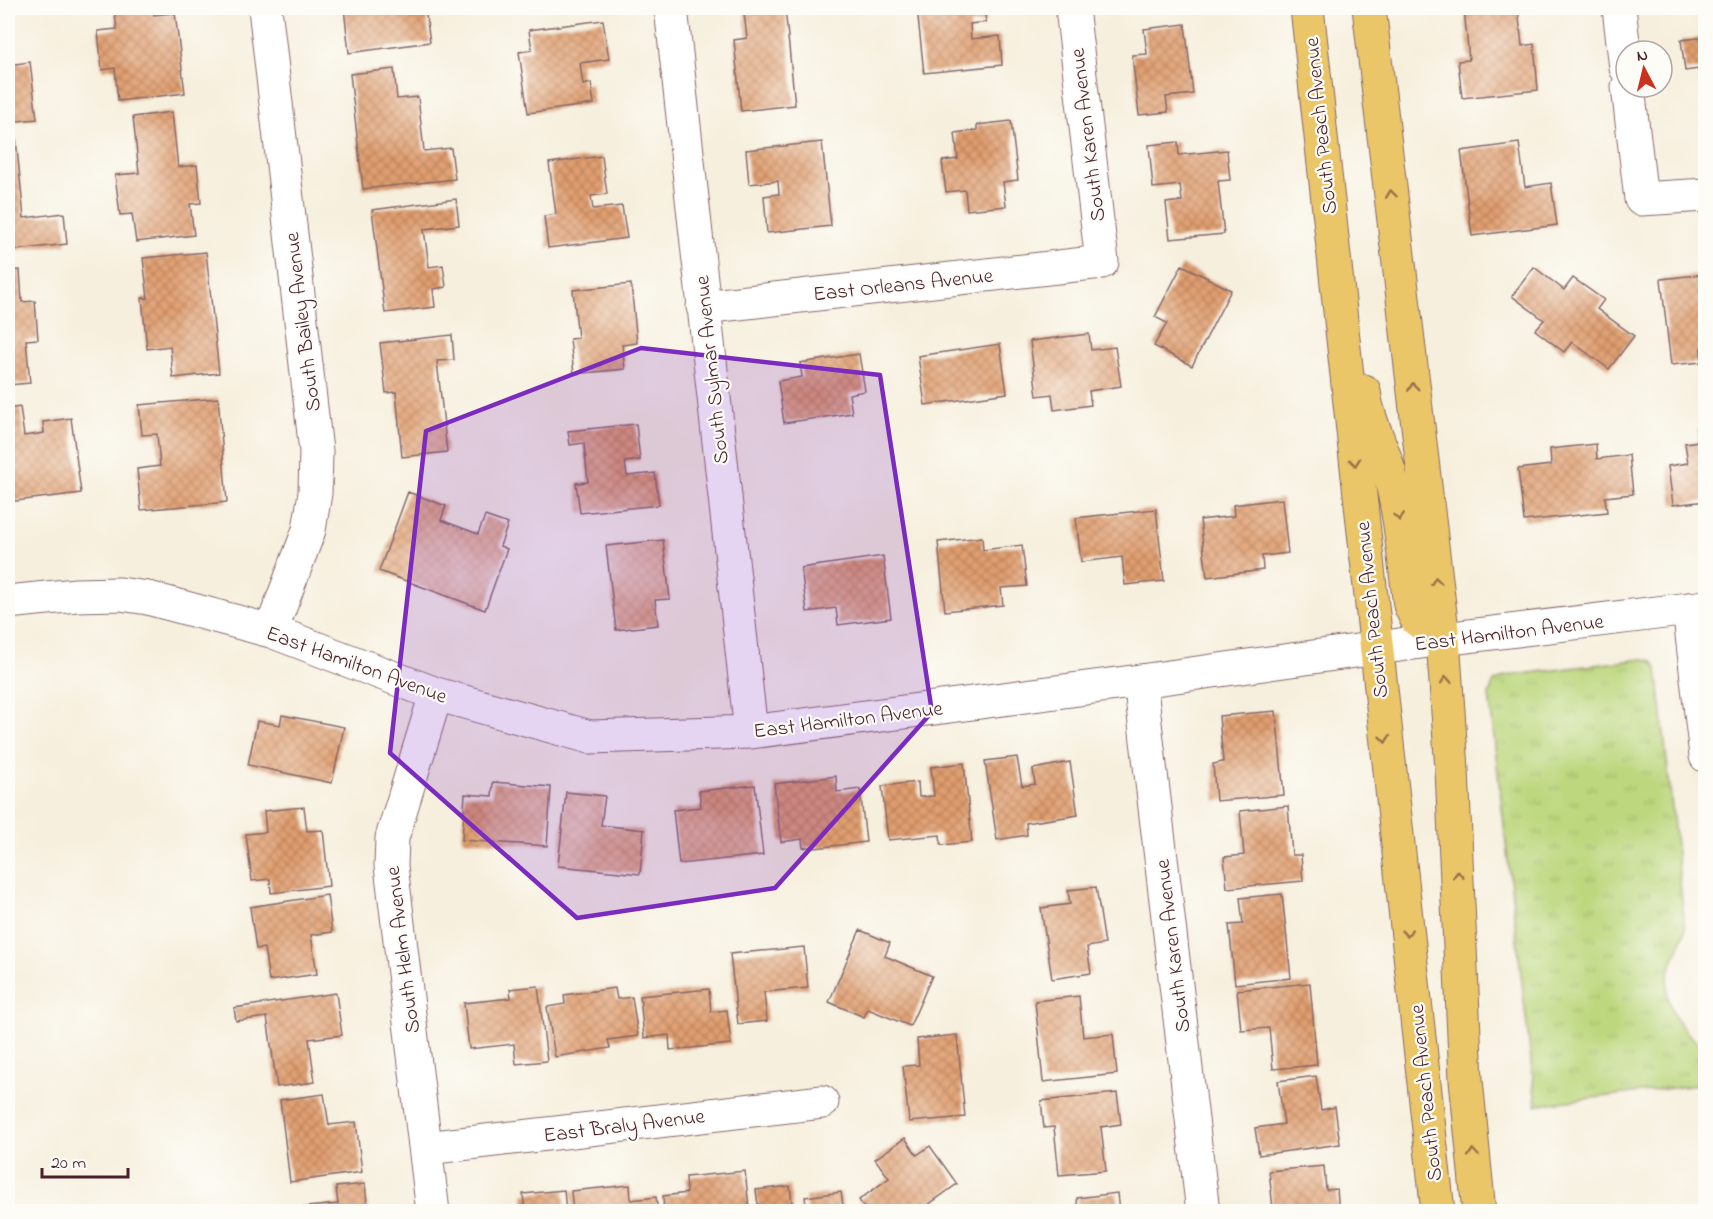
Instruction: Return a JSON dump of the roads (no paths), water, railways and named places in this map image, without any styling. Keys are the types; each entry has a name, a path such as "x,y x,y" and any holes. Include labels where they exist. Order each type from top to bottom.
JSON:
{"main road":[{"name":"South Peach Avenue","path":"1307,8 1438,1212"},
{"name":"South Peach Avenue","path":"1369,8 1443,639 1452,770 1466,1080 1479,1212"},
{"path":"1327,195 1346,268 1365,400 1389,469 1396,498 1410,605 1417,620 1443,639"}],"street":[{"name":"South Bailey Avenue","path":"265,8 316,451 315,494 309,530 271,631"},
{"name":"South Sylmar Avenue","path":"671,8 751,732"},
{"name":"South Karen Avenue","path":"1071,8 1102,262"},
{"path":"1619,8 1623,39"},
{"path":"1629,99 1641,199 1706,195"},
{"name":"East Orleans Avenue","path":"704,307 1102,262"},
{"name":"East Hamilton Avenue","path":"8,602 76,595 120,594 148,598 271,631 436,694 590,737 751,732 1443,639 1697,608"},
{"path":"1697,608 1706,756"},
{"name":"South Karen Avenue","path":"1140,681 1203,1212"},
{"name":"South Helm Avenue","path":"433,1212 391,866 393,838 436,694"},
{"name":"East Braly Avenue","path":"426,1148 822,1102"}]}
